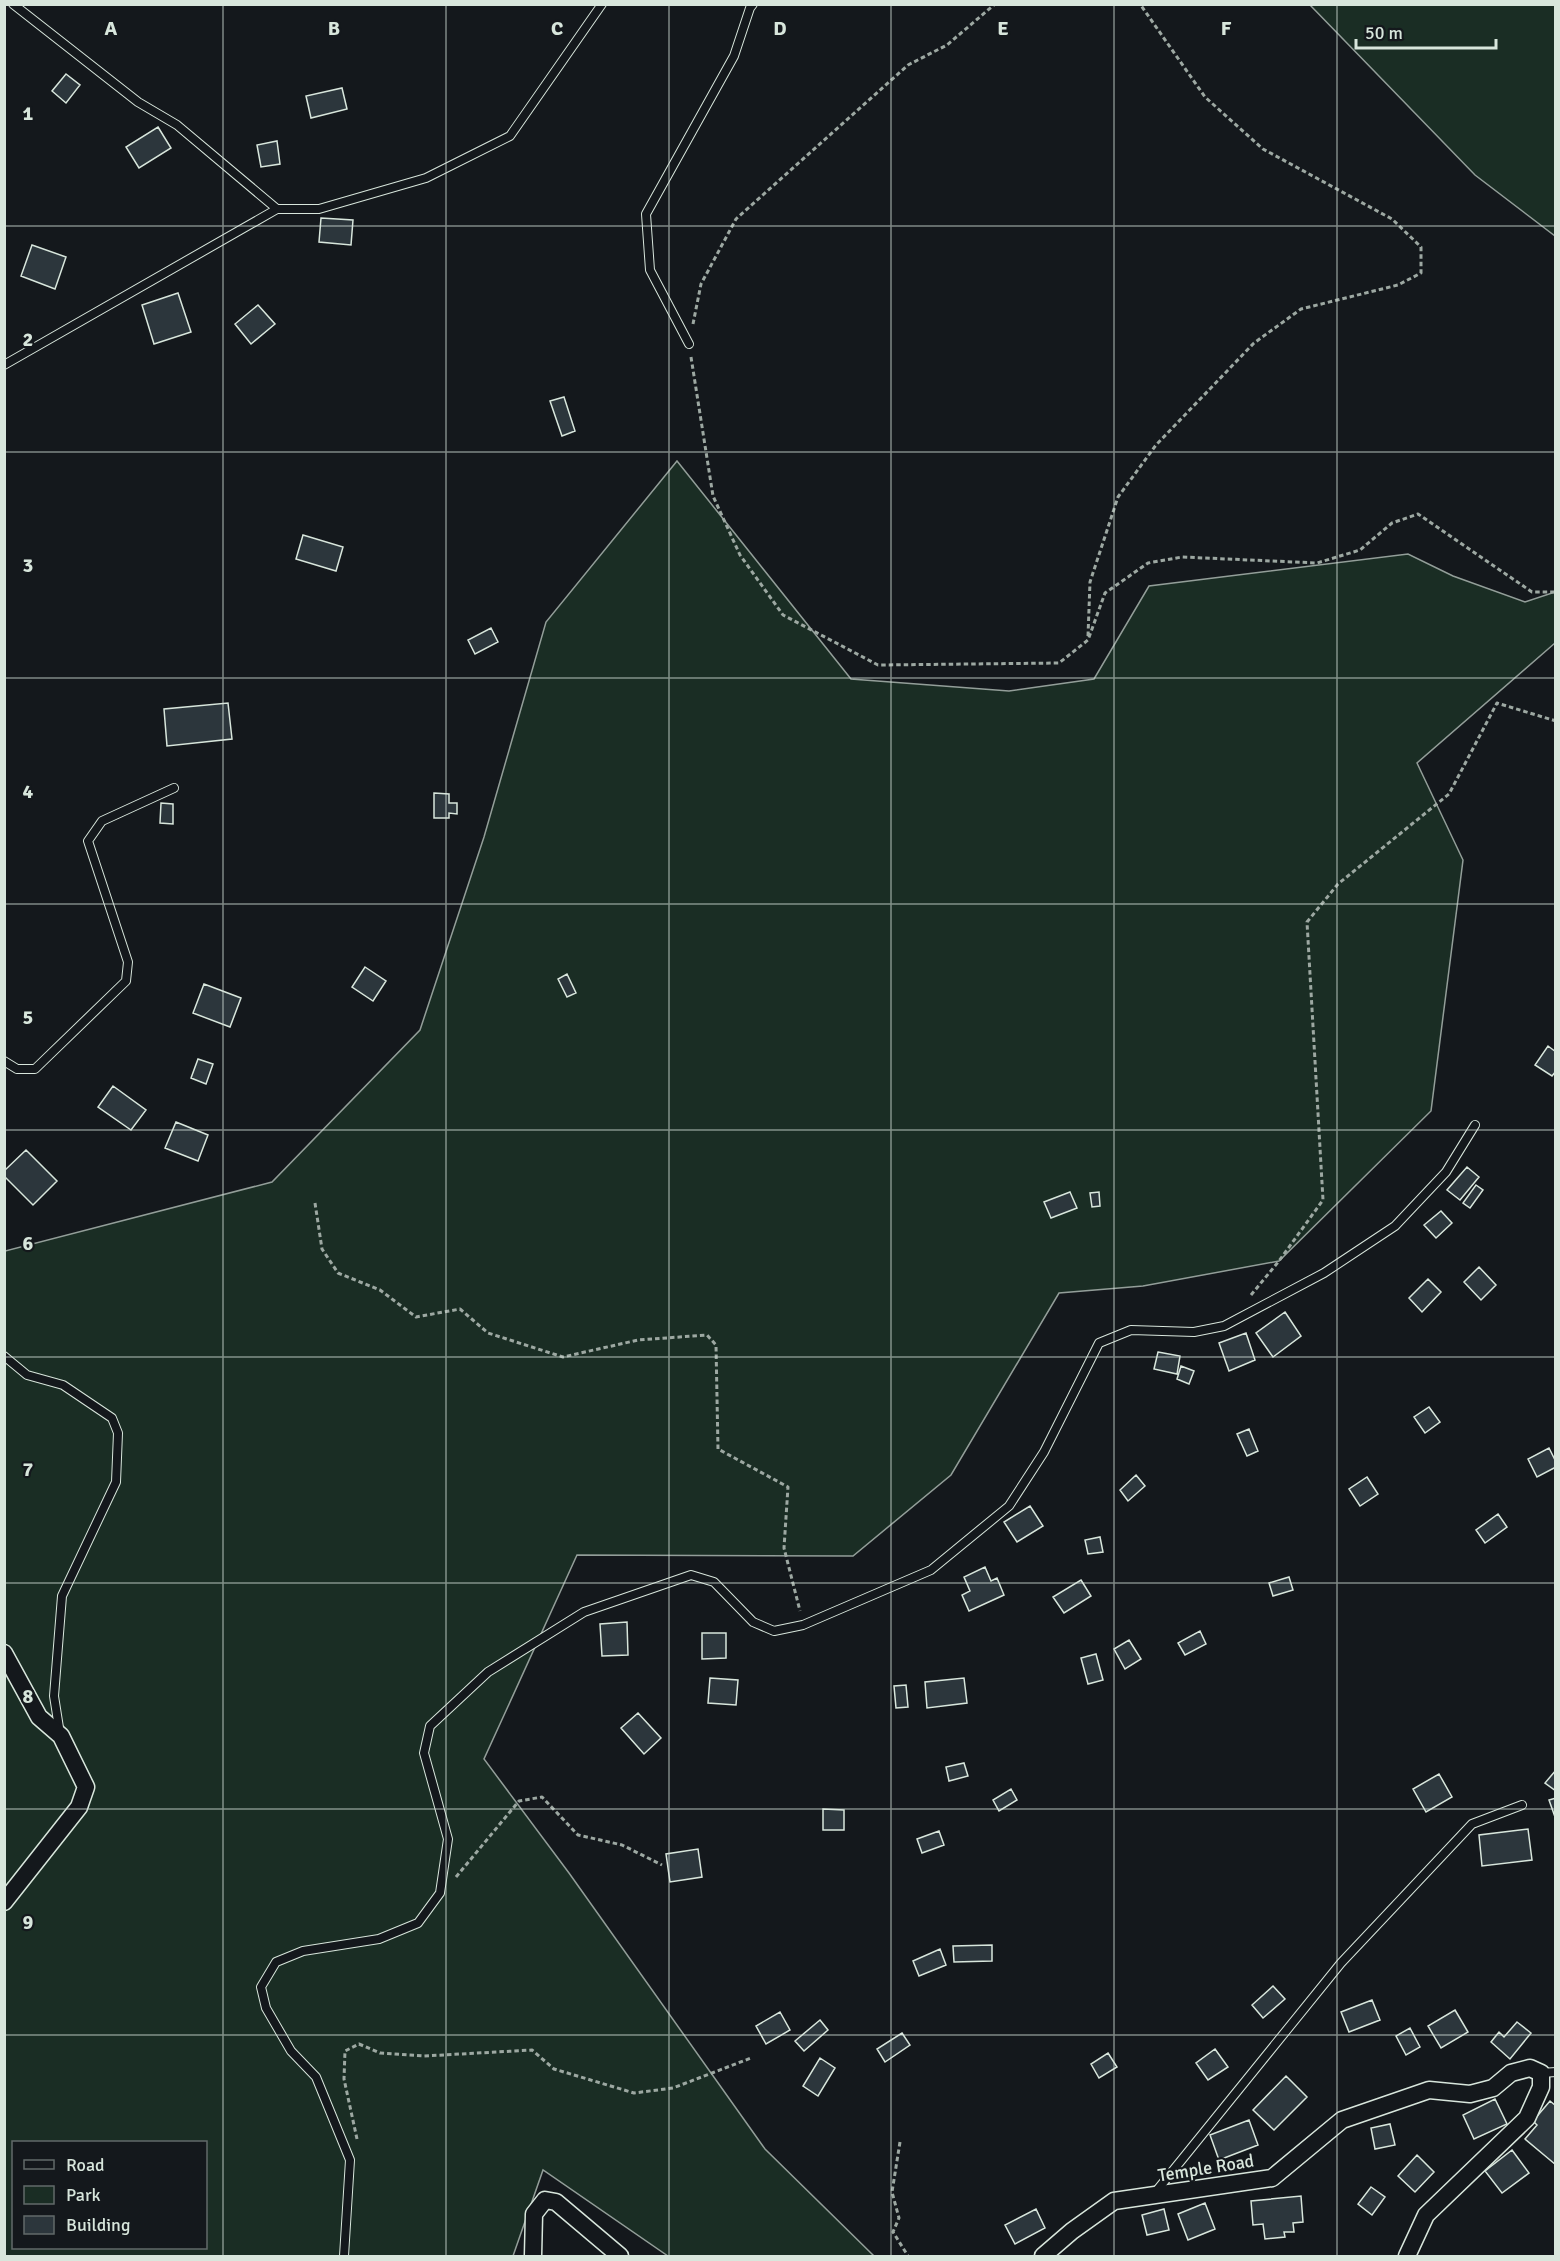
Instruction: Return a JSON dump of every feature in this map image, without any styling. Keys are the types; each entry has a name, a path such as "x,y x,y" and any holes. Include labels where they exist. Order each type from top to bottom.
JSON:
{"street":[{"path":"4,1653 39,1717 61,1736 86,1787 79,1807 4,1902"},
{"name":"Temple Road","path":"1043,2256 1072,2231 1114,2201 1272,2178 1342,2120 1429,2090 1470,2094 1493,2088 1511,2073 1530,2068 1548,2072"},
{"path":"1407,2256 1426,2215 1527,2118 1548,2072"},
{"path":"533,2256 534,2214 545,2200 556,2202 620,2256"}],"lane":[{"path":"13,4 138,102 177,125 277,209"},
{"path":"4,365 277,209 319,209 426,178 510,136 602,4"},
{"path":"689,344 650,270 646,214 734,56 753,4"},
{"path":"4,1061 17,1069 35,1069 126,981 128,962 88,841 102,821 174,788"},
{"path":"344,2256 350,2160 316,2077 291,2051 266,2008 261,1987 276,1962 303,1951 379,1939 418,1923 441,1893 448,1839 424,1753 430,1726 488,1672 584,1612 691,1575 714,1582 753,1622 774,1631 803,1625 932,1570 1009,1506 1044,1452 1099,1343 1131,1330 1194,1332 1224,1326 1324,1273 1395,1226 1446,1172 1475,1125"},
{"path":"4,1356 27,1375 63,1385 112,1418 118,1433 116,1482 62,1596 54,1696 61,1736"},
{"path":"1152,2197 1341,1963 1472,1824 1522,1805"}],"path":[{"path":"995,4 947,45 908,65 736,219 701,284 689,344 713,496 740,555 783,615 878,665 1059,663 1088,640 1105,593 1148,564 1182,557 1317,563 1360,550 1392,523 1418,514 1532,592 1556,592"},
{"path":"1088,640 1090,582 1118,497 1156,445 1254,343 1301,309 1398,285 1421,273 1421,247 1392,219 1263,149 1205,97 1140,4"},
{"path":"1247,1299 1279,1261 1323,1200 1307,922 1338,884 1449,794 1497,703 1556,721"},
{"path":"315,1203 322,1249 338,1273 380,1290 416,1317 460,1309 488,1333 563,1357 638,1340 707,1335 716,1345 718,1449 788,1487 784,1548 803,1625"},
{"path":"441,1893 519,1801 542,1797 578,1835 622,1845 662,1865"},
{"path":"350,2160 357,2139 344,2079 345,2051 359,2044 380,2053 424,2056 532,2050 554,2068 634,2092 673,2088 752,2058"},
{"path":"900,2142 892,2192 899,2218 893,2232 908,2256"}],"green space":[{"path":"1310,5 1555,5 1555,236 1475,175"},
{"path":"677,461 851,679 1009,691 1094,679 1149,586 1408,554 1453,576 1525,602 1555,592 1555,643 1417,763 1463,860 1431,1111 1279,1261 1143,1286 1059,1293 951,1475 853,1556 577,1555 484,1759 569,1873 765,2149 874,2256 668,2256 543,2170 513,2256 5,2256 5,1251 272,1182 420,1030 484,837 546,622"}],"building":[{"path":"66,74 80,85 66,103 52,91"},
{"path":"342,88 347,109 311,118 306,96"},
{"path":"158,127 171,148 139,168 126,147"},
{"path":"277,141 280,164 261,167 257,145"},
{"path":"321,218 353,220 351,245 319,242"},
{"path":"32,245 66,257 55,289 21,276"},
{"path":"178,293 191,332 154,344 142,305"},
{"path":"258,305 275,324 251,344 235,324"},
{"path":"564,397 575,431 562,436 550,401"},
{"path":"303,535 343,547 336,571 296,559"},
{"path":"491,628 498,642 475,654 468,640"},
{"path":"228,703 232,739 167,746 164,709"},
{"path":"434,793 449,794 449,803 457,803 457,814 449,813 449,818 434,818"},
{"path":"161,803 173,804 173,824 160,823"},
{"path":"365,967 386,981 373,1001 352,987"},
{"path":"567,974 576,993 567,997 558,979"},
{"path":"204,984 241,998 230,1027 193,1013"},
{"path":"1548,1046 1556,1052 1556,1071 1552,1076 1535,1065"},
{"path":"198,1059 213,1064 206,1084 191,1078"},
{"path":"113,1086 146,1110 131,1130 98,1107"},
{"path":"176,1122 208,1135 198,1161 165,1148"},
{"path":"26,1150 57,1181 33,1205 4,1176 4,1171"},
{"path":"1467,1167 1479,1177 1460,1200 1447,1190"},
{"path":"1476,1185 1483,1190 1470,1208 1463,1203"},
{"path":"1070,1192 1077,1208 1051,1218 1044,1202"},
{"path":"1099,1192 1100,1206 1092,1207 1090,1193"},
{"path":"1441,1211 1452,1223 1436,1238 1424,1225"},
{"path":"1479,1267 1496,1285 1481,1300 1464,1282"},
{"path":"1428,1279 1441,1292 1422,1312 1409,1298"},
{"path":"1285,1312 1301,1336 1273,1357 1256,1333"},
{"path":"1246,1333 1255,1360 1229,1371 1219,1343"},
{"path":"1158,1352 1180,1356 1177,1374 1154,1369"},
{"path":"1181,1366 1194,1371 1189,1384 1177,1379"},
{"path":"1429,1407 1440,1422 1425,1433 1414,1417"},
{"path":"1249,1429 1258,1451 1247,1456 1237,1434"},
{"path":"1549,1448 1556,1467 1537,1477 1528,1459"},
{"path":"1136,1475 1145,1486 1128,1501 1120,1490"},
{"path":"1367,1477 1378,1494 1360,1506 1349,1489"},
{"path":"1030,1506 1043,1526 1017,1542 1004,1522"},
{"path":"1498,1514 1507,1527 1485,1543 1476,1530"},
{"path":"1100,1537 1103,1552 1088,1554 1085,1540"},
{"path":"985,1567 991,1581 997,1578 1004,1595 969,1611 962,1595 970,1591 964,1577"},
{"path":"1289,1577 1293,1590 1273,1596 1269,1583"},
{"path":"1081,1580 1091,1596 1064,1613 1053,1597"},
{"path":"627,1622 628,1655 602,1656 600,1624"},
{"path":"1200,1631 1206,1644 1185,1655 1178,1643"},
{"path":"702,1633 726,1633 726,1658 702,1659"},
{"path":"1129,1640 1141,1659 1125,1669 1114,1649"},
{"path":"1096,1654 1103,1680 1088,1684 1081,1658"},
{"path":"710,1678 738,1680 736,1705 708,1703"},
{"path":"964,1678 967,1703 927,1708 925,1682"},
{"path":"906,1685 908,1707 896,1708 894,1686"},
{"path":"638,1713 661,1738 644,1754 621,1728"},
{"path":"964,1763 968,1776 949,1781 946,1767"},
{"path":"1556,1770 1556,1791 1545,1783"},
{"path":"1439,1774 1452,1797 1426,1812 1413,1789"},
{"path":"1011,1789 1017,1800 999,1811 993,1800"},
{"path":"1556,1798 1556,1817 1555,1817 1549,1800"},
{"path":"823,1809 844,1810 844,1830 823,1830"},
{"path":"1528,1829 1532,1860 1482,1866 1479,1835"},
{"path":"939,1831 944,1845 922,1853 917,1839"},
{"path":"698,1849 702,1877 670,1882 666,1854"},
{"path":"992,1945 992,1961 954,1962 953,1946"},
{"path":"940,1949 946,1965 919,1976 913,1961"},
{"path":"1273,1986 1285,1999 1263,2018 1252,2005"},
{"path":"1372,2000 1380,2020 1349,2032 1341,2012"},
{"path":"1455,2010 1468,2032 1441,2048 1428,2026"},
{"path":"780,2012 790,2030 766,2044 756,2026"},
{"path":"820,2020 828,2030 804,2051 795,2041"},
{"path":"1517,2022 1531,2033 1510,2059 1491,2042 1499,2032 1504,2037"},
{"path":"1410,2028 1420,2047 1406,2055 1396,2036"},
{"path":"902,2033 910,2045 885,2062 877,2049"},
{"path":"1215,2049 1228,2067 1208,2080 1196,2063"},
{"path":"1108,2053 1117,2067 1099,2078 1091,2064"},
{"path":"820,2058 835,2068 818,2096 803,2086"},
{"path":"1286,2076 1307,2097 1274,2130 1253,2110"},
{"path":"1495,2099 1507,2124 1474,2139 1463,2115"},
{"path":"1550,2101 1556,2106 1556,2165 1525,2139 1537,2125 1533,2121"},
{"path":"1249,2120 1258,2145 1219,2160 1210,2135"},
{"path":"1390,2124 1395,2145 1375,2149 1371,2128"},
{"path":"1512,2150 1529,2173 1502,2193 1485,2171"},
{"path":"1417,2155 1434,2172 1415,2192 1398,2176"},
{"path":"1371,2187 1385,2197 1372,2215 1358,2204"},
{"path":"1301,2196 1303,2222 1293,2223 1294,2232 1284,2232 1285,2237 1265,2239 1263,2224 1253,2225 1251,2201"},
{"path":"1205,2203 1215,2229 1188,2240 1178,2214"},
{"path":"1036,2209 1045,2228 1015,2244 1005,2225"},
{"path":"1164,2209 1169,2230 1147,2235 1142,2215"}]}
